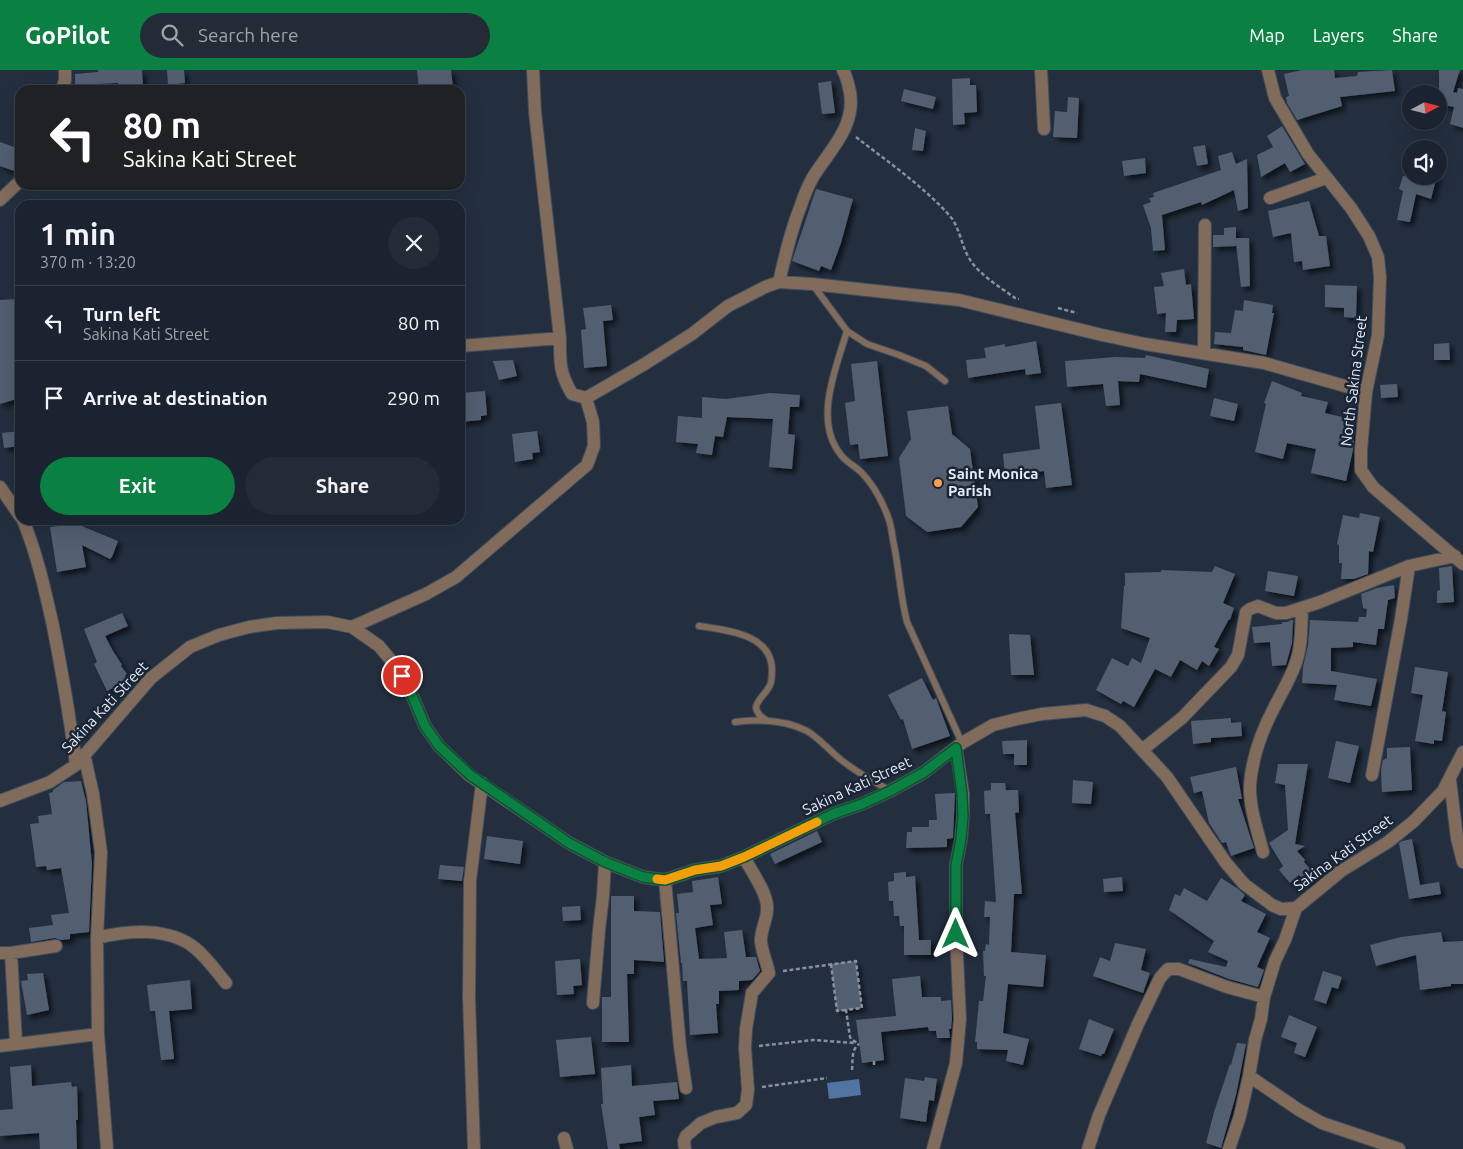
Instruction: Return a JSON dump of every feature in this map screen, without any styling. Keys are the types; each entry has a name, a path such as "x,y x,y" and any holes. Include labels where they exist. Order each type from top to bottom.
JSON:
{"street":[{"path":"64,85 65,70"},
{"path":"534,70 536,112 560,338 560,368 572,394 586,398 692,334 728,306 779,282 959,300 1102,335 1264,363 1366,392"},
{"path":"779,282 790,236 801,205 813,178 834,148 844,129 850,110 851,98 847,77 843,70"},
{"path":"1041,70 1044,129"},
{"name":"North Sakina Street","path":"1270,71 1275,98 1308,154 1351,208 1369,236 1378,257 1380,277 1378,335 1366,392 1361,450 1362,470 1373,487 1459,560"},
{"path":"1270,198 1326,178"},
{"path":"0,200 15,186"},
{"path":"1204,353 1205,225"},
{"path":"465,346 560,338"},
{"path":"352,626 426,594 456,577 587,466 594,446 593,422 586,398"},
{"path":"0,487 15,509"},
{"path":"24,525 41,572 47,598 69,711 76,765"},
{"path":"1142,750 1182,718 1231,667 1238,655 1246,612 1250,609 1258,606 1276,613 1286,613 1302,609 1409,566 1459,560"},
{"path":"1372,775 1409,566"},
{"path":"1263,852 1251,803 1250,785 1260,741 1274,707 1296,665 1300,649 1302,609"},
{"name":"Sakina Kati Street","path":"0,801 50,782 76,765 151,678 190,648 219,635 249,627 277,623 328,622 352,626 379,646 394,664 409,688 425,726 439,746 470,775 569,843 605,862 643,877 665,880 695,870 721,866 744,857 833,814 862,804 890,791 923,773 959,746 993,725 1042,714 1086,710 1105,716 1120,726 1167,777 1226,863 1244,884 1272,905 1281,909 1296,908 1341,871 1388,842 1414,821 1443,791 1463,752"},
{"path":"933,1149 959,1046 956,865 963,816 959,746"},
{"path":"84,754 93,794 101,852 97,938 98,1034 107,1149"},
{"path":"1450,780 1457,838 1463,862"},
{"path":"474,1149 469,998 470,881 482,784"},
{"path":"685,1149 684,1141 686,1136 701,1123 716,1117 738,1113 746,1105 748,1090 745,1048 746,1028 752,993 768,973 761,942 768,906 764,893 744,857"},
{"path":"593,1003 605,862"},
{"path":"665,880 680,1048 686,1088"},
{"path":"1229,1149 1240,1116 1255,1040 1261,1020 1264,997 1275,961 1285,940 1296,908"},
{"path":"97,938 134,932 154,933 179,938 194,948 210,963 226,983"},
{"path":"16,1043 5,953 56,946"},
{"path":"1088,1149 1099,1115 1138,1024 1160,978 1168,969 1179,969 1227,987 1264,997"},
{"path":"0,1046 98,1034"},
{"path":"1249,1076 1299,1110 1322,1123 1398,1149"}],"lane":[{"path":"812,284 847,331 867,344 926,366 945,381"},
{"path":"847,331 829,392 828,418 831,439 841,456 861,472 879,496 889,520 898,562 907,622 959,746"},
{"path":"699,626 733,632 750,638 767,650 772,661 770,684 756,708 759,716 767,720"},
{"path":"735,722 767,720 805,730 867,778 890,791"}],"path":[{"path":"844,129 892,164 930,197 951,218 957,227 969,259 987,278 1015,298 1023,300"},
{"path":"1056,308 1079,314"},
{"path":"768,973 831,964 856,961 862,1008 837,1011 831,964"},
{"path":"846,1010 850,1037 859,1044"},
{"path":"745,1048 813,1040 859,1044"},
{"path":"852,1070 853,1054 859,1044"},
{"path":"874,1061 874,1067"},
{"path":"748,1090 827,1078"}],"water":[{"path":"859,1079 861,1095 829,1099 827,1083"}],"building":[{"path":"98,70 142,70 143,85 118,85 118,83 75,85 75,74 98,72"},
{"path":"167,70 184,70 185,83 168,85"},
{"path":"417,70 451,70 453,85 418,85"},
{"path":"1302,70 1334,70 1335,78 1357,76 1358,72 1392,70 1395,91 1340,97 1342,106 1297,120 1287,103 1286,97 1289,96 1284,74"},
{"path":"1439,70 1460,70 1453,92 1457,93 1458,88 1463,89 1463,128 1450,124 1454,107 1448,106 1448,85 1439,85"},
{"path":"970,78 970,85 976,85 977,112 964,113 965,124 953,125 952,79"},
{"path":"831,81 835,113 822,114 818,83"},
{"path":"904,89 936,97 933,109 901,101"},
{"path":"1068,97 1079,98 1077,138 1053,137 1055,111 1067,112"},
{"path":"1282,126 1305,164 1290,172 1285,163 1261,177 1257,155 1273,147 1267,136"},
{"path":"915,128 926,131 923,151 912,150"},
{"path":"0,142 15,147 15,171 0,166"},
{"path":"1205,145 1208,164 1197,166 1193,147"},
{"path":"1232,152 1236,164 1247,159 1248,208 1238,211 1234,190 1202,205 1201,202 1162,215 1165,250 1153,251 1151,228 1143,205 1151,202 1149,198 1154,197 1153,193 1221,170 1218,156"},
{"path":"1145,158 1146,173 1124,176 1122,161"},
{"path":"1402,179 1402,185 1435,185 1431,199 1416,194 1410,222 1397,220 1403,191 1399,189"},
{"path":"816,189 853,199 841,243 831,270 821,266 819,271 792,261"},
{"path":"1309,201 1319,236 1326,236 1330,266 1303,270 1302,261 1294,262 1291,233 1273,237 1268,211"},
{"path":"1236,227 1236,238 1249,238 1250,286 1241,287 1236,243 1236,246 1213,247 1213,235 1224,235 1224,228"},
{"path":"1184,269 1186,285 1191,284 1194,319 1177,320 1176,332 1165,332 1166,313 1157,314 1154,287 1164,286 1161,273"},
{"path":"1325,285 1357,286 1356,318 1344,317 1344,308 1325,307"},
{"path":"15,299 15,400 0,404 0,300"},
{"path":"1244,300 1273,305 1272,313 1274,313 1266,355 1243,350 1243,347 1214,344 1215,332 1231,333 1235,310 1243,311"},
{"path":"611,305 613,320 603,321 607,366 584,368 581,330 586,329 583,308"},
{"path":"1036,341 1041,373 1026,375 1025,369 968,378 966,360 986,358 984,348 1005,344 1005,347"},
{"path":"1449,343 1450,360 1434,360 1434,344"},
{"path":"1146,355 1209,369 1206,388 1140,374 1139,382 1118,381 1120,405 1106,406 1103,384 1067,387 1065,361 1116,357 1145,358"},
{"path":"513,360 517,376 499,380 493,361"},
{"path":"877,361 888,456 860,459 858,444 850,445 845,403 855,401 851,364"},
{"path":"1272,381 1302,393 1301,396 1328,402 1325,413 1355,420 1353,450 1346,481 1311,473 1316,449 1287,443 1283,459 1255,452 1266,404 1264,403"},
{"path":"1397,384 1398,397 1381,398 1380,385"},
{"path":"485,391 487,415 481,416 481,420 465,422 465,393"},
{"path":"770,393 800,395 799,407 790,407 788,434 795,435 792,469 769,467 773,419 727,417 723,437 715,436 712,455 696,453 698,444 676,442 678,416 702,418 702,397 726,399"},
{"path":"1214,398 1238,404 1234,421 1210,416"},
{"path":"1061,403 1072,485 1046,488 1044,471 1005,476 1003,454 1040,449 1035,406"},
{"name":"Saint Monica Parish","path":"948,406 952,434 970,449 978,507 961,527 927,532 906,516 899,458 911,439 907,411"},
{"path":"537,431 540,452 532,453 533,459 515,462 512,434"},
{"path":"15,432 15,447 4,448 2,433"},
{"path":"1360,513 1380,517 1373,552 1369,551 1368,574 1354,579 1341,579 1342,563 1339,563 1339,545 1337,544 1343,515 1359,518"},
{"path":"79,525 118,541 112,557 110,559 82,545 86,567 57,572 50,527"},
{"path":"1215,566 1235,574 1223,603 1234,608 1230,620 1214,647 1219,649 1209,666 1202,661 1197,670 1180,660 1171,677 1155,669 1134,707 1123,701 1121,704 1096,690 1112,658 1128,666 1132,658 1141,663 1150,638 1121,628 1125,573 1161,572 1161,570 1212,572"},
{"path":"1452,566 1454,602 1437,603 1437,591 1440,590 1439,568"},
{"path":"1268,571 1298,576 1294,596 1265,591"},
{"path":"1394,585 1395,598 1388,600 1384,629 1378,629 1376,645 1353,642 1353,647 1331,648 1331,671 1377,679 1371,706 1334,700 1337,685 1302,683 1310,620 1358,622 1359,617 1366,617 1367,609 1363,608 1361,594 1377,588"},
{"path":"122,613 128,626 105,636 127,674 125,676 127,681 107,691 94,664 97,662 84,629"},
{"path":"1293,620 1292,643 1286,665 1272,666 1270,642 1254,643 1252,627 1282,624 1282,622"},
{"path":"1009,634 1030,635 1034,675 1011,675"},
{"path":"1415,667 1448,672 1442,711 1446,712 1442,741 1434,740 1434,744 1415,741 1423,695 1411,693"},
{"path":"922,678 933,700 936,698 950,736 912,749 903,719 901,720 888,695"},
{"path":"1231,718 1231,723 1241,722 1242,736 1211,738 1211,742 1193,744 1191,721"},
{"path":"1027,740 1027,765 1014,765 1014,754 1003,754 1002,741"},
{"path":"1336,741 1359,746 1350,783 1328,778"},
{"path":"1410,747 1412,790 1382,792 1381,770 1383,760 1387,758 1387,748"},
{"path":"1278,764 1308,764 1295,844 1305,846 1297,851 1318,878 1309,886 1299,875 1290,883 1279,870 1283,866 1269,843 1288,830 1285,785 1275,783"},
{"path":"1236,767 1242,799 1238,799 1254,848 1231,856 1226,842 1222,843 1209,823 1202,791 1194,793 1190,777"},
{"path":"1073,780 1093,782 1091,804 1072,803"},
{"path":"81,781 86,801 92,864 89,932 70,934 70,939 61,940 55,938 31,942 29,928 53,925 51,915 69,913 61,868 47,870 46,866 36,867 30,824 39,823 38,816 52,814 49,793 53,792 64,782"},
{"path":"991,783 1005,783 1006,790 1018,790 1019,812 1015,813 1022,894 1014,894 1011,952 1046,955 1043,987 1008,984 1003,1033 1029,1039 1023,1065 1006,1061 1008,1050 977,1049 977,1042 975,1042 979,1001 983,1001 986,976 984,976 983,951 985,951 986,944 989,945 990,917 984,917 985,901 996,902 990,814 985,814 984,791 991,790"},
{"path":"955,793 953,838 947,839 947,847 906,848 907,832 912,832 912,827 929,827 929,820 937,820 935,794"},
{"path":"817,831 822,842 775,864 770,854"},
{"path":"487,836 523,841 520,864 484,859"},
{"path":"1412,839 1420,885 1439,882 1441,894 1409,899 1399,843"},
{"path":"440,865 464,867 462,881 438,879"},
{"path":"906,872 906,877 915,876 919,940 931,940 931,955 904,955 904,926 900,926 899,916 894,916 893,901 889,901 888,882 894,881 894,873"},
{"path":"718,877 722,904 710,905 713,925 695,928 699,959 727,958 724,932 742,930 746,957 756,957 760,971 752,980 739,981 739,990 719,991 719,1004 716,1004 718,1033 690,1035 687,981 683,981 676,913 679,913 677,894 693,892 692,881"},
{"path":"1122,877 1123,891 1104,892 1103,879"},
{"path":"1221,878 1245,895 1241,901 1266,914 1257,932 1270,938 1257,967 1264,970 1258,987 1229,979 1188,963 1190,959 1226,967 1228,961 1208,952 1214,941 1169,910 1175,894 1180,896 1184,888 1207,901"},
{"path":"611,896 634,896 634,911 660,912 664,962 634,960 634,974 627,974 629,1042 602,1042 602,997 611,997"},
{"path":"580,906 581,920 563,921 562,907"},
{"path":"1441,932 1443,942 1463,941 1463,984 1451,984 1451,986 1420,990 1416,955 1376,966 1370,945 1401,937"},
{"path":"1115,943 1146,949 1141,970 1150,973 1143,993 1093,976 1100,957 1110,961"},
{"path":"580,959 582,985 573,986 574,994 557,995 555,961"},
{"path":"856,961 862,1008 837,1011 831,964"},
{"path":"1323,971 1342,977 1338,989 1332,987 1326,1004 1314,1000"},
{"path":"43,973 49,1010 27,1015 21,981 28,980 27,974"},
{"path":"920,976 922,997 941,997 941,1001 951,1000 950,1038 937,1038 936,1031 929,1031 928,1027 881,1032 884,1060 862,1063 856,1020 896,1016 892,979"},
{"path":"190,980 192,1009 169,1011 174,1059 161,1060 155,1011 150,1011 147,985"},
{"path":"1289,1015 1317,1027 1305,1057 1294,1053 1297,1043 1281,1037"},
{"path":"1089,1019 1114,1029 1104,1054 1101,1056 1079,1049"},
{"path":"591,1037 595,1074 560,1077 556,1040"},
{"path":"1237,1043 1246,1044 1236,1095 1221,1148 1206,1143 1214,1112"},
{"path":"31,1065 32,1086 71,1082 72,1087 77,1086 77,1149 40,1149 39,1133 0,1136 0,1110 13,1109 10,1067"},
{"path":"631,1065 632,1086 677,1082 679,1099 653,1101 655,1115 639,1117 642,1141 619,1144 620,1149 608,1149 601,1104 603,1104 601,1068"},
{"path":"925,1077 937,1079 934,1101 929,1100 926,1122 900,1118 905,1078 924,1081"}],"slow traffic":[{"path":"657,879 665,880 695,870 721,866 817,822"}],"place":[{"name":"Saint Monica Parish","path":"938,483"}],"route":[{"path":"402,676 425,726 439,746 470,775 569,843 605,862 643,877 665,880 695,870 721,866 744,857 833,814 862,804 923,773 956,748 963,816 956,865 956,934"}]}
